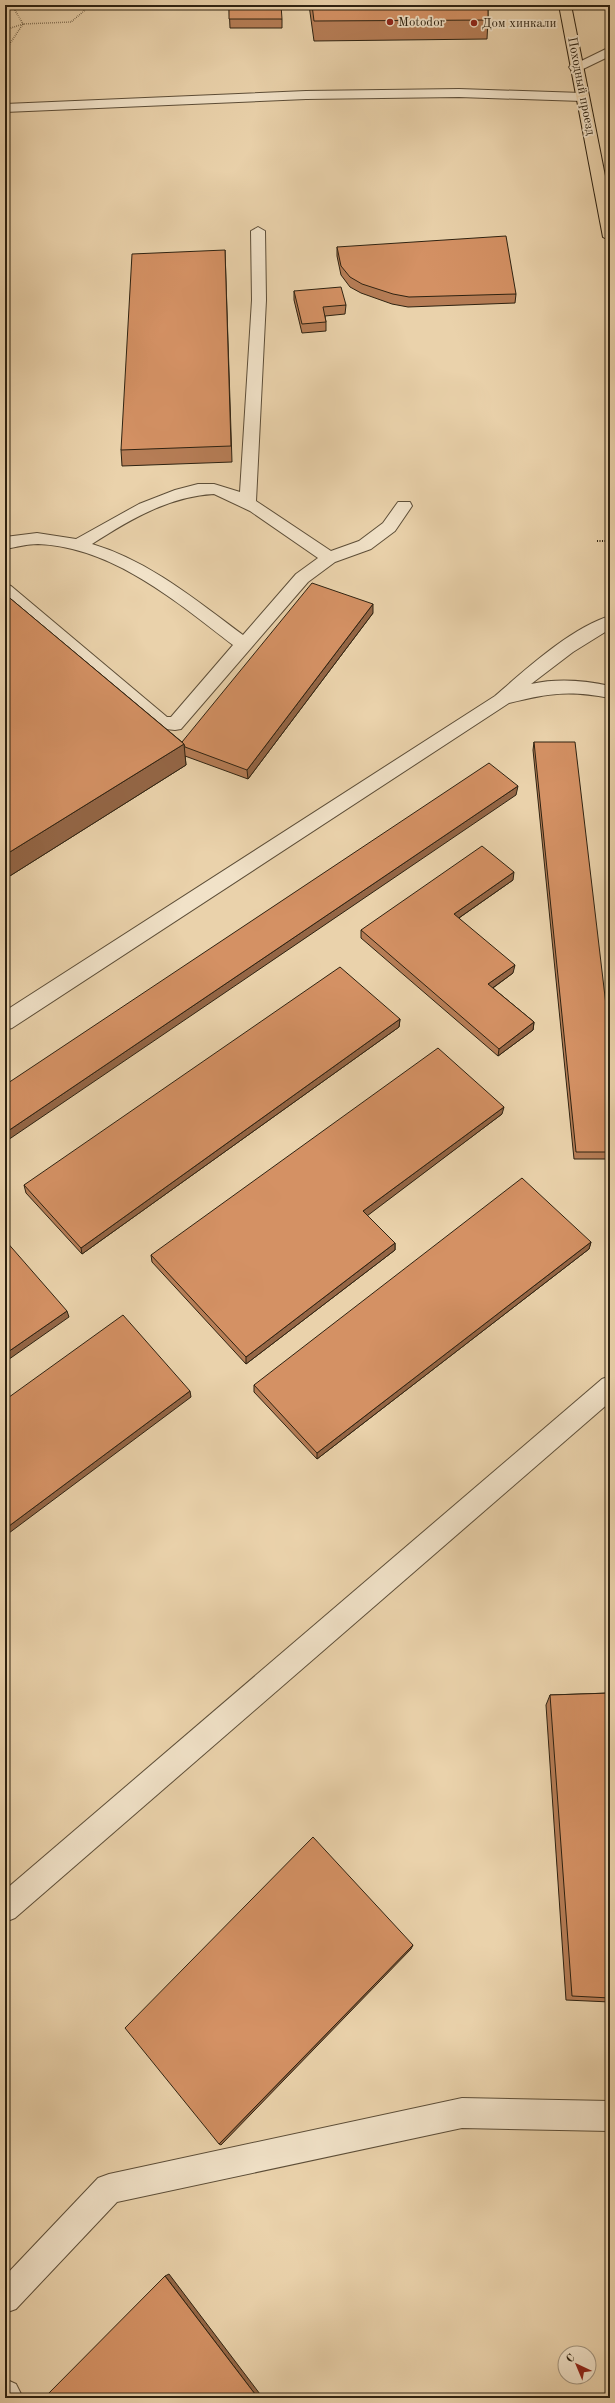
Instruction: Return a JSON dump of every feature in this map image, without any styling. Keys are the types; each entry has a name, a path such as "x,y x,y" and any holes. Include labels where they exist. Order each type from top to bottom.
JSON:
{"main road":[{"name":"Походный проезд","path":"565,5 610,237"}],"street":[{"path":"576,67 610,52"},
{"path":"5,108 306,94 459,93 582,97"},
{"path":"248,503 259,300 258,231"},
{"path":"80,544 116,521 182,494 215,489 248,503 329,558"},
{"path":"5,590 162,722 175,724 302,578 329,558 365,545 389,527 404,506"},
{"path":"5,543 15,540 54,539 80,544 99,551 137,569 245,645"},
{"path":"5,1022 501,700 556,655 589,632 610,622"},
{"path":"501,700 542,687 573,686 610,692"},
{"path":"5,1908 610,1387"},
{"path":"5,2298 109,2189 462,2113 610,2116"}],"path":[{"path":"12,5 23,24"},
{"path":"5,30 23,24 71,22 91,5"},
{"path":"5,51 23,24"},
{"path":"597,541 610,541"}],"building":[{"path":"229,5 281,5 282,19 229,19"},
{"path":"312,5 488,5 488,20 314,21"},
{"path":"506,236 516,294 409,297 393,294 362,284 350,277 341,266 337,247"},
{"path":"225,250 231,446 121,450 132,254"},
{"path":"341,287 346,305 323,307 326,322 302,324 294,291"},
{"path":"312,583 373,604 247,770 185,747 182,742"},
{"path":"5,594 184,744 5,855"},
{"path":"534,742 575,742 610,1039 610,1152 576,1152"},
{"path":"489,763 518,786 5,1133 5,1085"},
{"path":"482,846 514,872 454,914 515,965 488,984 534,1022 499,1049 361,930"},
{"path":"340,967 400,1019 81,1248 24,1185"},
{"path":"438,1048 504,1107 363,1211 395,1243 246,1357 151,1255"},
{"path":"522,1178 591,1242 317,1453 254,1385"},
{"path":"5,1240 67,1311 5,1354"},
{"path":"123,1315 190,1391 5,1529 5,1400"},
{"path":"610,1693 610,1998 572,1996 550,1695"},
{"path":"313,1837 413,1945 219,2144 125,2028"},
{"path":"165,2276 258,2398 44,2398"}],"place":[{"name":"Motodor","path":"390,22"},
{"name":"Дом хинкали","path":"474,23"}]}
